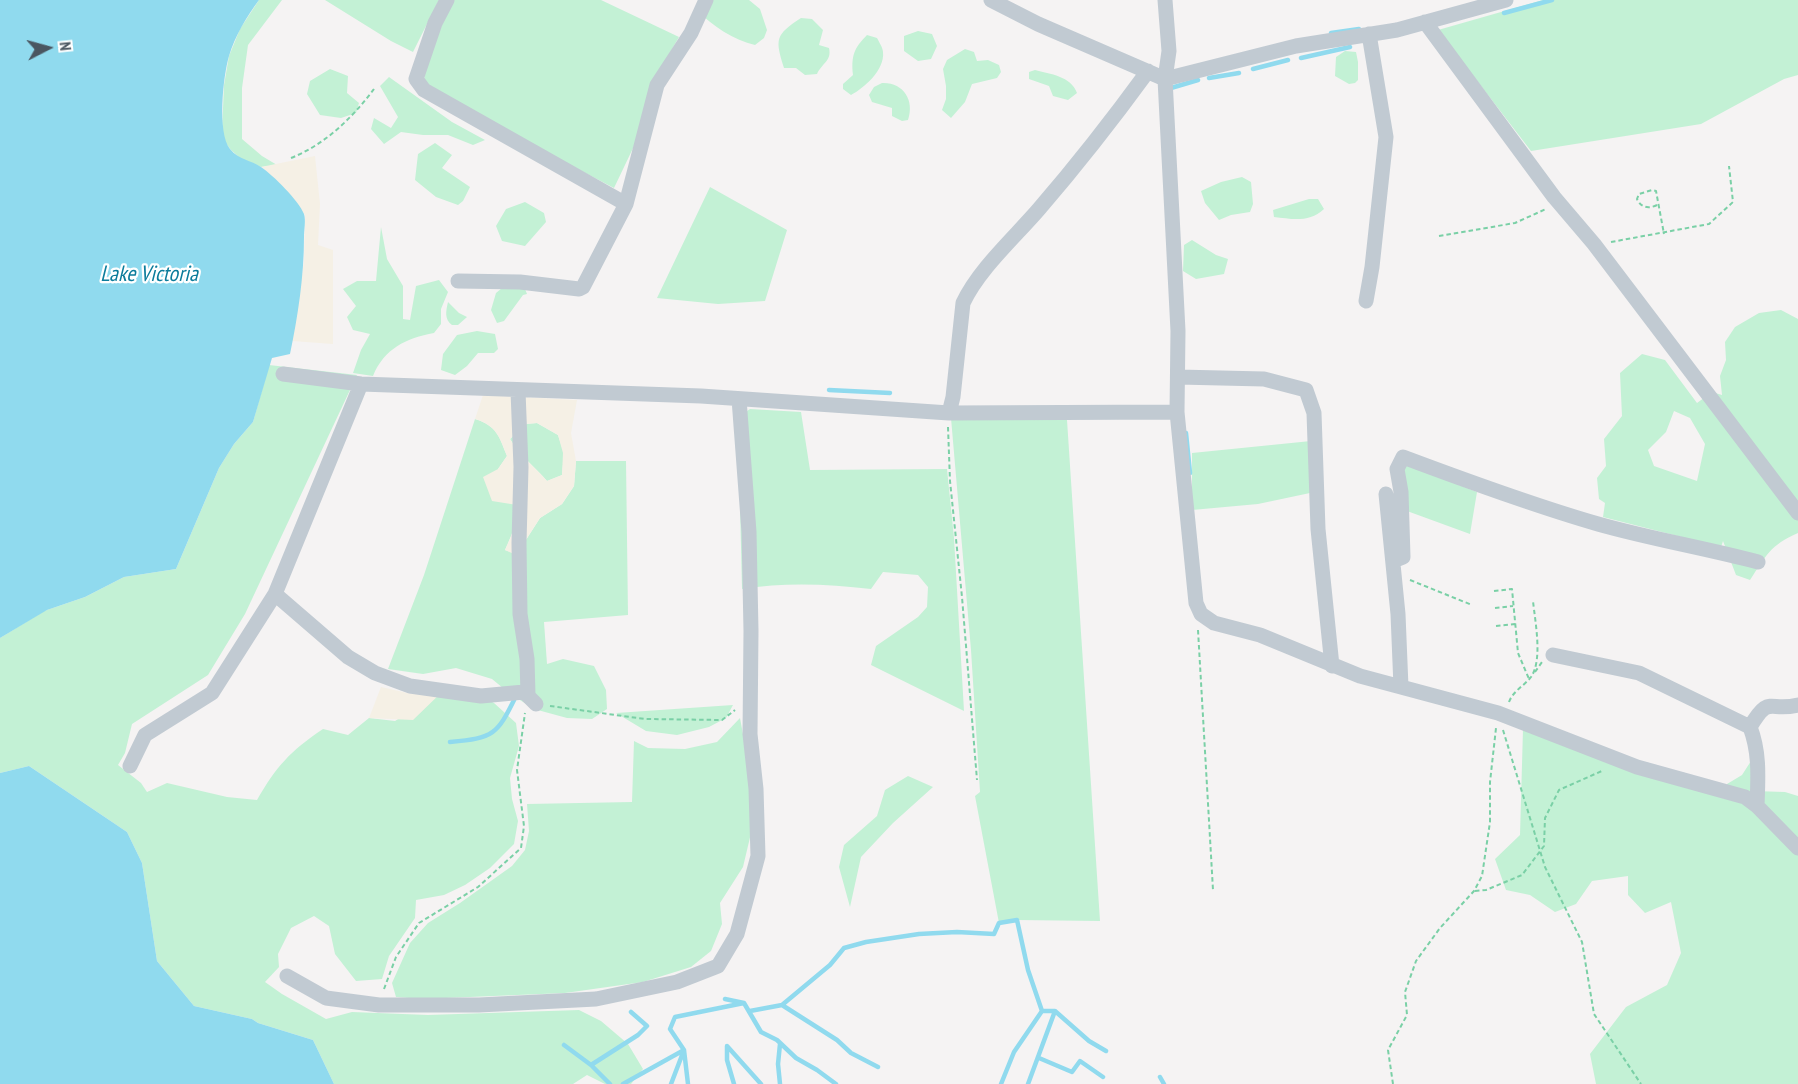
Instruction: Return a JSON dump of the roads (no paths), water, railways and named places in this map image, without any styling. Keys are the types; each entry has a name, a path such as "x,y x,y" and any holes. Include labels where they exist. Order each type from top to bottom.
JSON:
{"street":[{"path":"447,0 435,22 416,79 424,90 626,204"},
{"path":"458,281 520,282 581,289 626,204 657,85 691,33 706,0"},
{"path":"991,0 1046,28 1165,79 1296,46 1397,30 1506,0"},
{"path":"1165,0 1169,51 1165,79 1178,331 1177,412 1196,603 1201,614 1214,623 1260,635 1360,676 1501,714 1623,762 1745,797 1757,806 1798,848"},
{"path":"1425,22 1557,201 1594,244 1798,513"},
{"path":"1366,301 1372,267 1386,136 1369,34"},
{"path":"948,412 953,397 963,303 967,295 977,279 1040,208 1110,123 1148,72"},
{"path":"282,374 361,384 739,399 948,412 1177,412"},
{"path":"1178,377 1263,380 1306,390 1314,413 1318,529 1332,666"},
{"path":"130,766 145,735 212,693 275,594 361,384"},
{"path":"275,594 348,657 375,673 410,686 481,696 524,692 532,699 520,614 521,467 518,391"},
{"path":"287,976 326,998 379,1005 479,1005 596,999 677,982 718,966 737,934 758,856 756,789 750,734 752,631 748,532 739,399"},
{"path":"1393,561 1403,557 1401,492 1397,469 1403,457 1597,524 1758,562"},
{"path":"1386,494 1401,687"},
{"path":"1553,655 1639,674 1750,727 1756,742 1759,762 1757,806"},
{"path":"1750,727 1760,711 1767,706 1798,705"}],"water":[{"name":"Lake Victoria","path":"0,0 259,0 242,26 229,56 223,90 222,118 226,141 234,153 261,167 279,182 301,209 305,222 302,281 290,354 272,358 253,422 234,444 219,468 176,569 124,577 85,597 47,610 0,638"},
{"path":"29,766 127,832 142,863 157,961 194,1006 252,1019 258,1023 313,1040 334,1084 0,1084 0,773"}],"waterway":[{"path":"1504,13 1552,0"},
{"path":"1331,33 1359,29"},
{"path":"1301,58 1350,47"},
{"path":"1253,69 1288,60"},
{"path":"1209,78 1239,73"},
{"path":"1171,88 1198,80"},
{"path":"829,390 890,393"},
{"path":"1186,433 1190,473"},
{"path":"450,742 476,739 492,732 504,719 516,696"},
{"path":"750,1011 782,1005 830,965 844,948 866,942 919,934 957,932 994,934 999,923 1017,920 1028,970 1042,1011"},
{"path":"725,999 744,1003 761,1032 777,1040 796,1058 836,1084"},
{"path":"671,1084 684,1050 670,1029 675,1017 744,1003"},
{"path":"782,1005 837,1040 851,1053 878,1067"},
{"path":"1001,1084 1014,1052 1042,1011 1055,1011"},
{"path":"1028,1084 1055,1011 1089,1041 1106,1051"},
{"path":"591,1065 638,1035 647,1026 631,1012"},
{"path":"780,1044 778,1064 780,1084"},
{"path":"564,1045 591,1065 610,1084"},
{"path":"734,1084 727,1060 727,1046 761,1084"},
{"path":"623,1084 684,1050 688,1084"},
{"path":"1039,1058 1072,1072 1080,1061 1103,1077"},
{"path":"1160,1077 1164,1084"}]}
